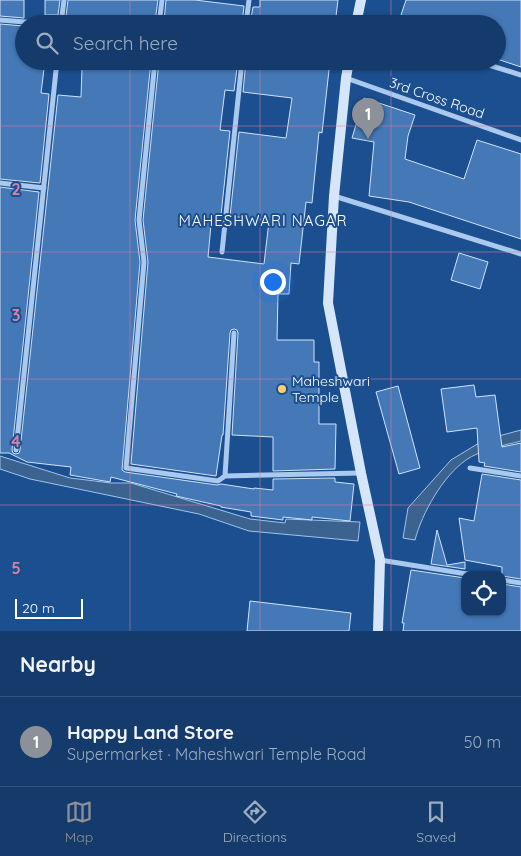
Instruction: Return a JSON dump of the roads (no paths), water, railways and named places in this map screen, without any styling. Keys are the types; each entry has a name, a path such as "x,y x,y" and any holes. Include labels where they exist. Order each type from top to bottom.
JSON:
{"street":[{"path":"62,15 64,0"},
{"path":"160,15 162,0"},
{"path":"247,15 249,0"},
{"path":"358,15 361,0"},
{"path":"0,20 15,21"},
{"path":"16,450 56,70"},
{"path":"154,70 139,220 144,262 126,468 218,481 225,476 361,473"},
{"path":"222,252 241,70"},
{"path":"347,70 334,196 328,303 380,560 378,631"},
{"path":"503,70 521,76"},
{"name":"3rd Cross Road","path":"346,78 521,140"},
{"path":"0,184 44,188"},
{"path":"334,196 521,254"},
{"path":"225,476 234,333"},
{"path":"470,468 521,476"},
{"path":"380,560 461,573"},
{"path":"506,581 521,583"}],"water":[{"path":"521,430 521,441 478,453 457,467 434,496 418,529 415,540 403,538 408,508 451,460 484,440"},
{"path":"0,456 70,478 111,483 131,483 250,519 285,523 286,519 360,522 358,541 249,531 199,514 30,479 0,469"}],"place":[{"name":"Happy Land Store","path":"368,139"},
{"name":"Maheshwari Temple","path":"282,389"}],"district":[{"name":"MAHESHWARI NAGAR","path":"263,221"}]}
